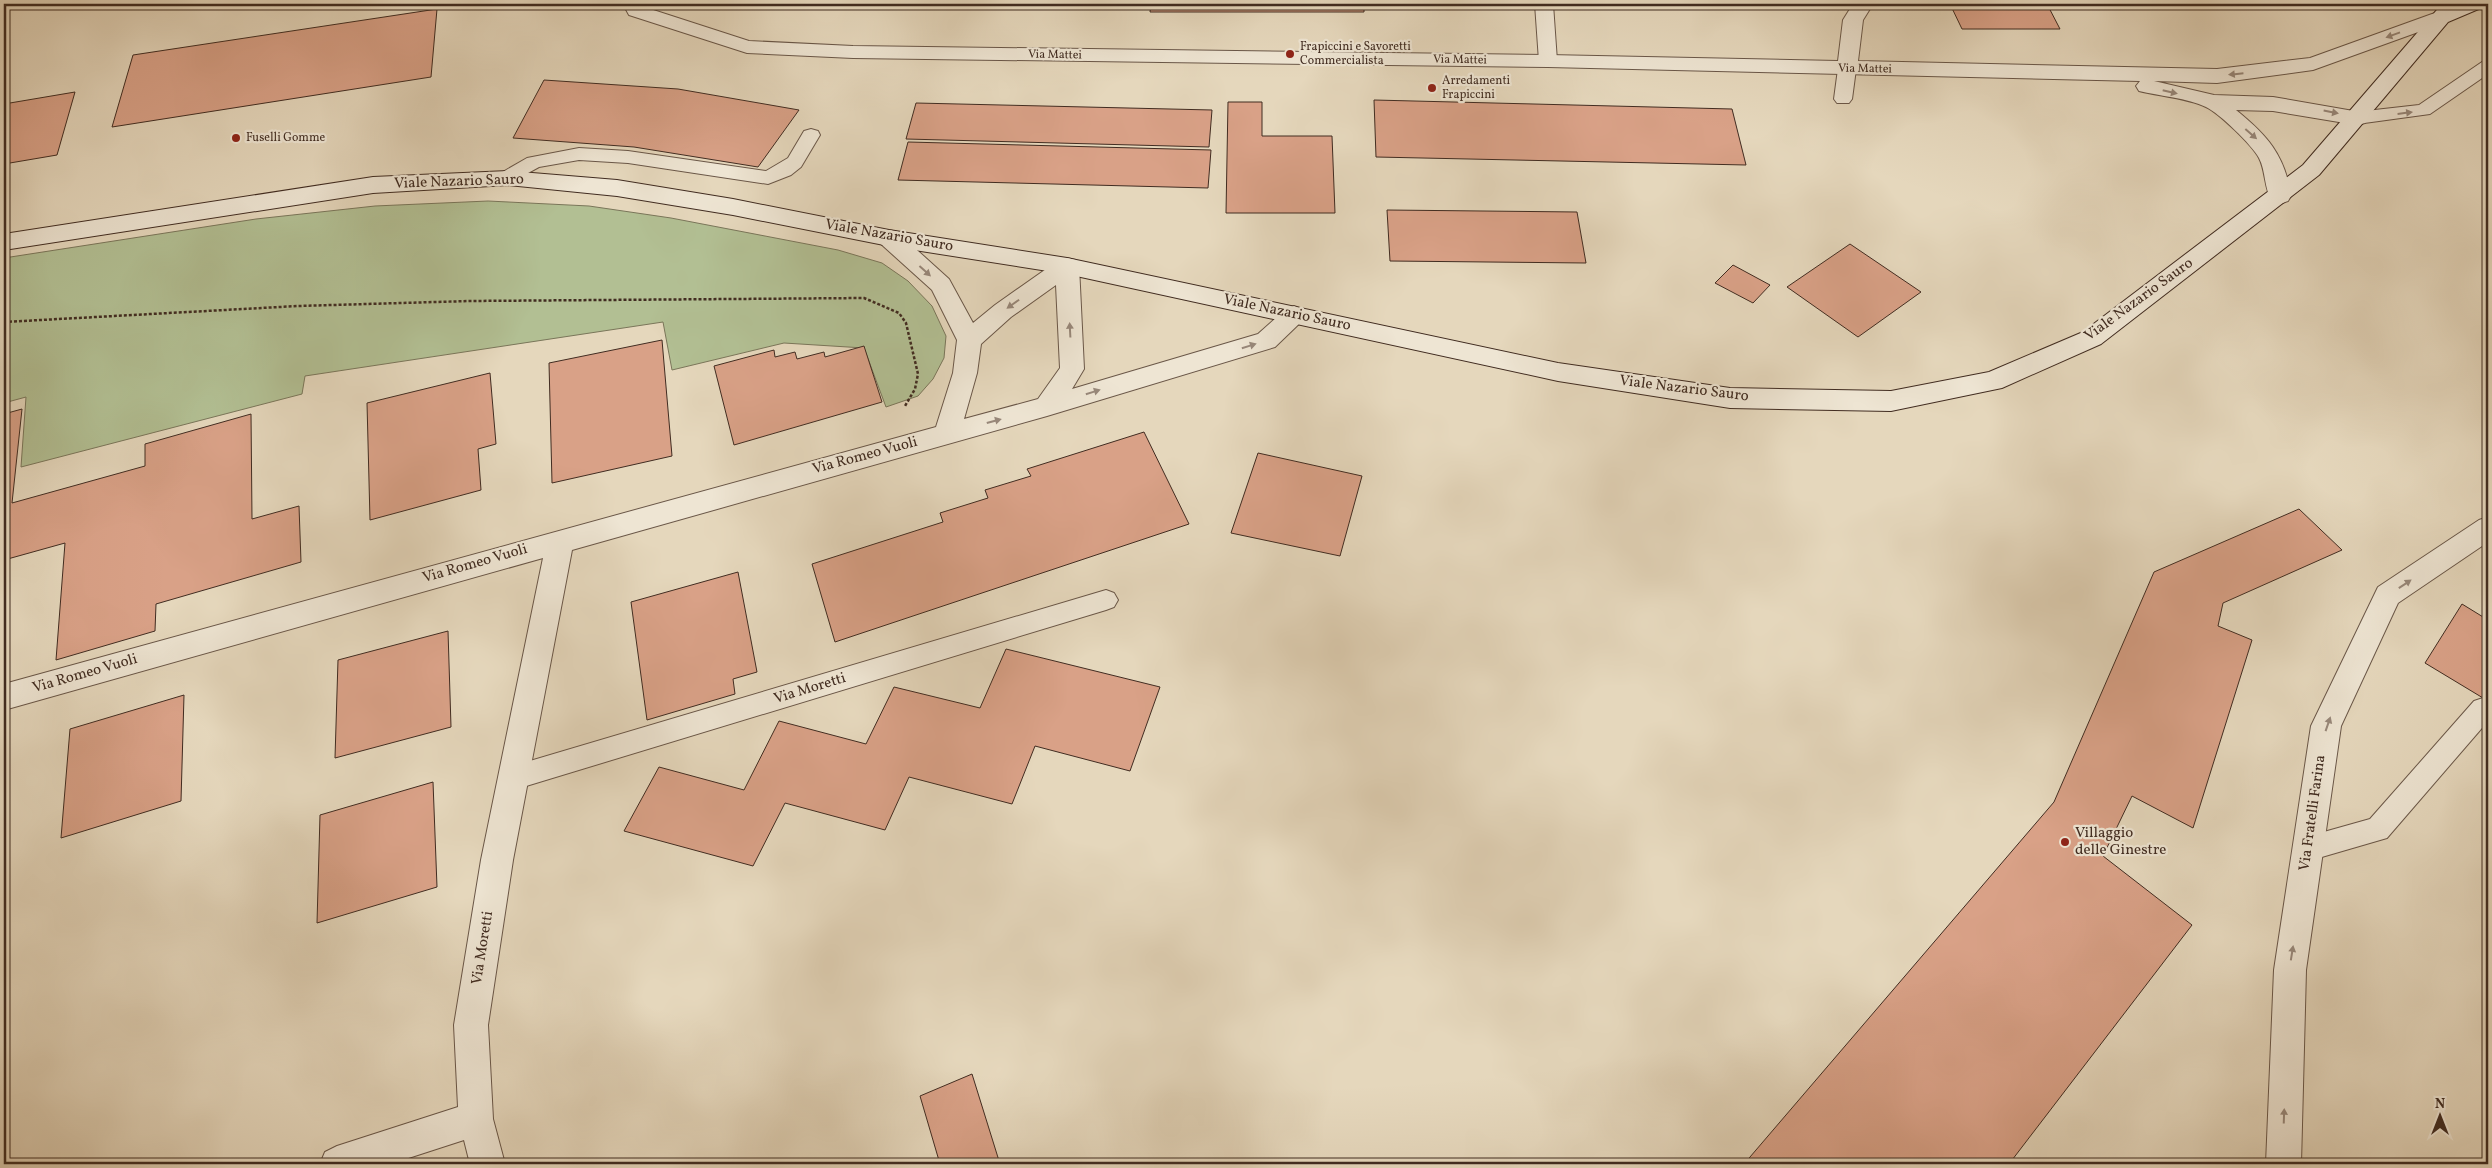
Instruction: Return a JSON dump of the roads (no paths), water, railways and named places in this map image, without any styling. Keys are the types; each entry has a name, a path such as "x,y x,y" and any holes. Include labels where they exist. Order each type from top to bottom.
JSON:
{"street":[{"name":"Via Mattei","path":"633,4 636,10 746,47 853,52 1548,61 2088,74"},
{"path":"1848,69 1853,20 1863,4"},
{"name":"Viale Nazario Sauro","path":"4,242 163,216 373,186 508,178 617,188 733,207 889,238 1067,266 1558,372 1720,397 1891,401 1993,381 2092,338 2280,196 2311,170 2357,118 2445,11 2474,4"},
{"path":"2088,74 2216,76 2313,64 2445,11"},
{"path":"2088,74 2214,102 2274,104 2357,118"},
{"path":"2214,102 2259,141 2278,175 2280,196"},
{"path":"889,238 941,286 969,340 965,373 947,434"},
{"path":"969,340 1004,311 1067,266"},
{"path":"1047,406 1072,369 1067,266"},
{"name":"Via Romeo Vuoli","path":"4,697 560,540 1047,406 1266,341 1294,315"},
{"name":"Via Fratelli Farina","path":"2283,1164 2290,970 2326,726 2388,595 2484,536"},
{"name":"Via Moretti","path":"486,1164 476,1119 471,1025 497,860 560,540"},
{"path":"337,1164 476,1119"}],"lane":[{"path":"1544,4 1548,61"},
{"path":"1614,4 1657,4"},
{"path":"2357,118 2424,110 2488,66"},
{"path":"1843,99 1848,69"},
{"path":"508,178 534,162 579,154 628,157 768,178 790,168 801,157 811,135"},
{"name":"Via Moretti","path":"513,778 1106,600"},
{"path":"2308,848 2378,829 2483,709"}],"place":[{"name":"Frapiccini e Savoretti Commercialista","path":"1290,54"},
{"name":"Arredamenti Frapiccini","path":"1432,88"},
{"name":"Fuselli Gomme","path":"236,138"},
{"name":"Villaggio delle Ginestre","path":"2065,842"}]}
